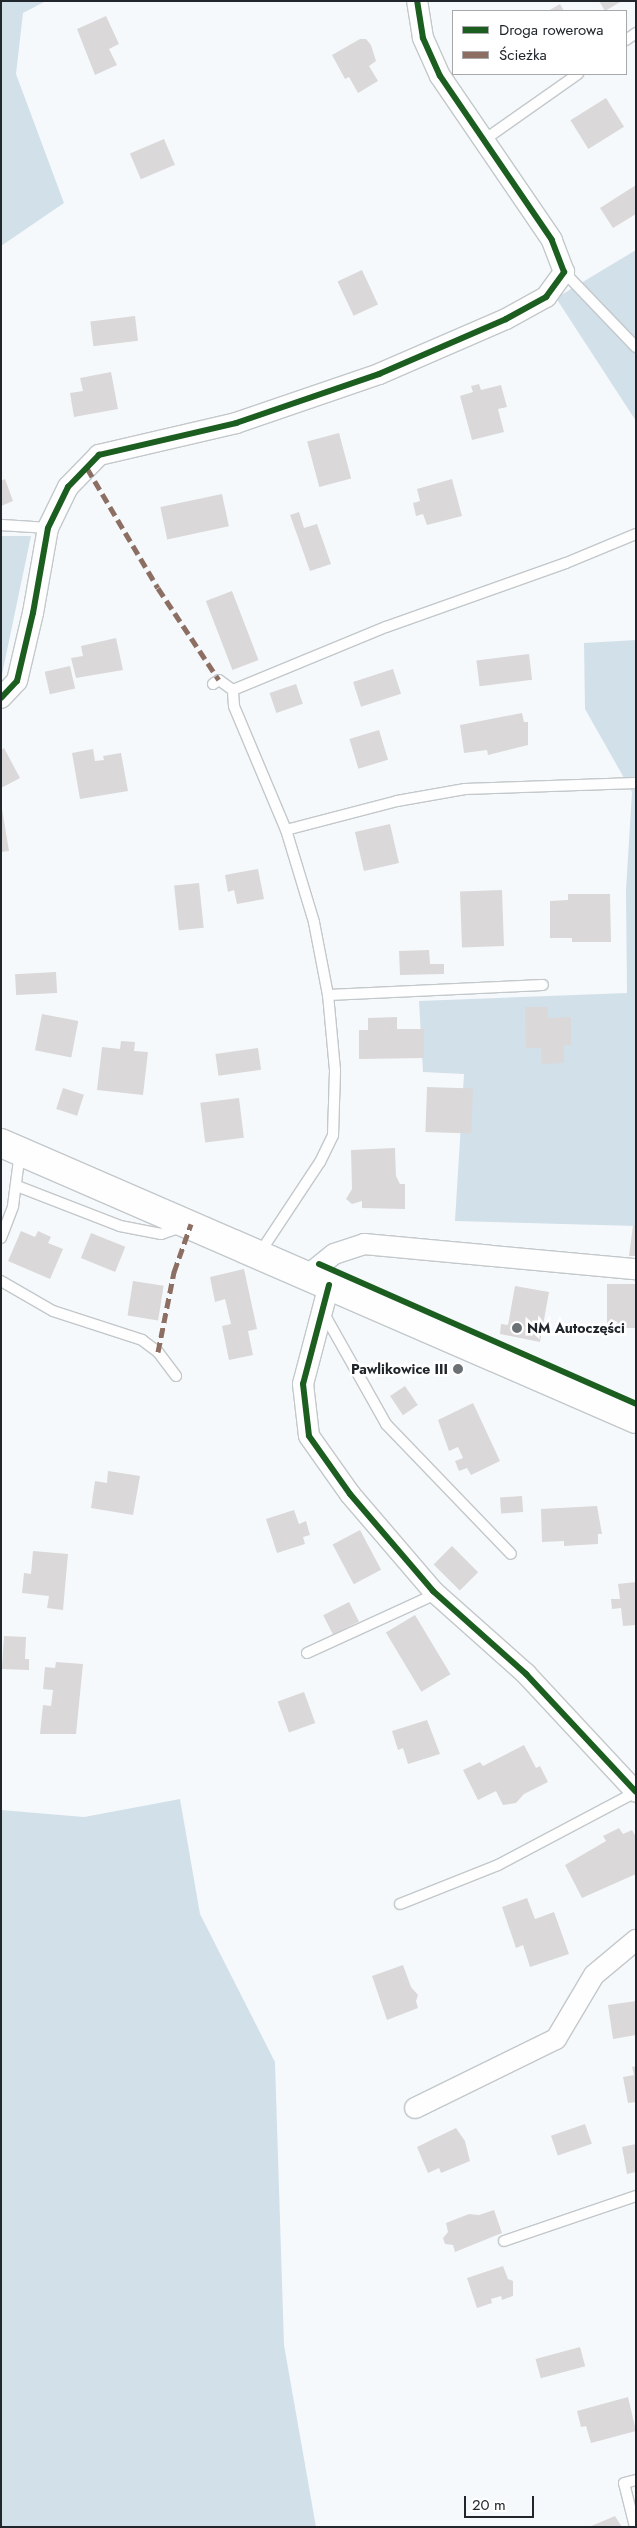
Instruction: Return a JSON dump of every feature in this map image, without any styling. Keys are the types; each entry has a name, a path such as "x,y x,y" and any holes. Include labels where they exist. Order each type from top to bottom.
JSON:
{"main road":[{"path":"11,1147 191,1224 472,1350 636,1419"}],"street":[{"path":"1,698 16,681 34,613 48,528 68,487 99,455 236,423 379,374 506,319 546,297 564,272 552,240 440,76 423,38 416,1"},
{"path":"636,1269 364,1244 334,1254 318,1280 322,1311 303,1384 309,1436 350,1494 436,1594 526,1674 636,1792"},
{"path":"415,2108 556,2039 594,1974 636,1940"}],"lane":[{"path":"484,140 577,75"},
{"path":"564,272 636,347"},
{"path":"1,525 48,528"},
{"path":"233,690 386,627 566,563 636,534"},
{"path":"213,684 219,680 233,690"},
{"path":"233,690 234,706 286,830 314,922 328,995 335,1070 333,1135 320,1162 259,1254"},
{"path":"286,830 397,800 465,788 636,783"},
{"path":"328,995 544,985"},
{"path":"1,1238 13,1206 17,1186 11,1147"},
{"path":"17,1186 120,1226 161,1234 191,1224"},
{"path":"1,1281 53,1312 142,1340 158,1352 176,1376"},
{"path":"322,1311 386,1424 511,1554"},
{"path":"307,1653 436,1594"},
{"path":"400,1904 498,1865 636,1792"},
{"path":"504,2241 636,2196"},
{"path":"635,2527 624,2483 636,2480"}],"shaded area":[{"path":"1,1 46,1 23,13 16,74 64,203 1,246"},
{"path":"636,250 636,421 556,298"},
{"path":"1,536 31,536 1,679"},
{"path":"636,640 636,1226 455,1221 464,1074 423,1072 419,1001 627,993 626,890 632,792 585,709 584,643"},
{"path":"180,1799 200,1914 275,2062 284,2345 316,2527 1,2527 1,1810 84,1817"}],"building":[{"path":"599,1 622,1 607,10 604,10"},
{"path":"560,4 563,10 550,10"},
{"path":"106,16 119,44 109,49 117,65 95,75 77,29"},
{"path":"360,39 366,39 371,45 376,61 369,66 378,81 358,93 349,77 345,79 332,55"},
{"path":"606,98 624,127 588,149 570,120"},
{"path":"164,139 175,165 141,179 130,153"},
{"path":"636,185 636,214 613,228 600,208"},
{"path":"362,270 378,304 354,316 338,281"},
{"path":"135,316 138,341 93,346 90,321"},
{"path":"111,372 118,409 74,417 70,393 83,391 80,378"},
{"path":"479,384 481,390 501,385 507,407 498,409 504,432 472,440 460,396 473,392 471,386"},
{"path":"339,433 351,478 319,487 307,442"},
{"path":"5,479 13,501 1,506 1,481"},
{"path":"452,479 462,516 427,525 423,514 416,516 413,503 420,501 417,489"},
{"path":"222,494 229,526 167,539 160,507"},
{"path":"299,512 304,528 317,524 331,564 310,571 290,515"},
{"path":"232,591 259,660 232,670 206,601"},
{"path":"116,638 123,670 76,678 71,658 83,656 81,646"},
{"path":"529,654 532,680 480,686 476,660"},
{"path":"70,666 75,688 50,694 45,672"},
{"path":"393,669 401,694 361,707 353,682"},
{"path":"296,684 303,704 276,713 270,693"},
{"path":"522,713 524,722 528,722 528,745 488,755 487,750 464,753 460,725"},
{"path":"379,730 388,760 358,769 349,739"},
{"path":"4,748 20,778 1,788 1,750"},
{"path":"93,749 95,761 104,760 103,756 121,753 128,791 80,799 72,753"},
{"path":"1,803 9,851 1,852"},
{"path":"390,824 399,863 364,871 355,832"},
{"path":"258,869 264,899 237,904 234,890 228,892 225,875"},
{"path":"199,883 204,928 179,930 174,886"},
{"path":"502,890 504,946 462,947 460,891"},
{"path":"568,894 610,894 611,942 572,942 572,938 550,938 550,901 568,900"},
{"path":"429,950 430,964 444,964 444,974 400,975 399,951"},
{"path":"56,972 57,993 16,995 15,974"},
{"path":"525,1007 548,1007 548,1018 571,1017 571,1045 564,1045 564,1063 542,1064 541,1048 526,1048"},
{"path":"42,1014 78,1021 71,1057 35,1050"},
{"path":"397,1017 397,1029 424,1029 424,1058 359,1059 359,1030 368,1030 368,1018"},
{"path":"121,1041 135,1042 134,1051 148,1052 143,1095 97,1090 102,1047 120,1049"},
{"path":"258,1048 261,1070 218,1076 215,1054"},
{"path":"427,1087 473,1089 471,1134 425,1132"},
{"path":"63,1088 84,1095 77,1116 56,1109"},
{"path":"239,1098 244,1138 205,1142 200,1103"},
{"path":"395,1148 396,1176 400,1184 405,1184 405,1209 362,1208 362,1201 352,1204 346,1199 352,1189 351,1150"},
{"path":"633,1225 636,1225 636,1256 629,1256"},
{"path":"21,1231 35,1237 38,1231 51,1237 48,1243 63,1249 50,1279 8,1261"},
{"path":"91,1233 125,1247 115,1272 81,1258"},
{"path":"244,1269 257,1329 248,1331 253,1355 229,1360 222,1326 231,1324 225,1299 215,1302 210,1277"},
{"path":"133,1281 164,1286 158,1320 128,1316"},
{"path":"607,1284 636,1284 636,1328 607,1328"},
{"path":"515,1286 549,1292 540,1342 500,1334 501,1324 508,1325"},
{"path":"405,1386 418,1405 403,1415 390,1396"},
{"path":"473,1403 500,1461 471,1475 467,1468 459,1471 455,1461 463,1458 458,1447 449,1451 438,1420"},
{"path":"108,1471 140,1476 133,1515 91,1508 95,1481 107,1483"},
{"path":"522,1496 523,1512 501,1513 500,1498"},
{"path":"597,1506 602,1534 598,1534 598,1544 564,1546 564,1541 542,1542 541,1509"},
{"path":"294,1510 299,1524 306,1521 310,1535 303,1537 305,1544 277,1553 266,1519"},
{"path":"360,1530 381,1570 354,1584 333,1545"},
{"path":"452,1546 478,1572 460,1591 434,1564"},
{"path":"33,1551 68,1554 63,1610 47,1608 49,1596 22,1593 24,1573 31,1574"},
{"path":"636,1582 636,1625 623,1626 621,1608 612,1609 611,1599 620,1599 618,1584"},
{"path":"349,1602 359,1622 333,1635 323,1615"},
{"path":"415,1615 451,1674 421,1692 386,1633"},
{"path":"4,1636 26,1637 25,1659 29,1659 29,1670 2,1669"},
{"path":"56,1662 83,1664 76,1734 40,1734 43,1705 51,1706 53,1690 43,1689 45,1667 55,1668"},
{"path":"304,1692 315,1723 289,1733 278,1702"},
{"path":"427,1720 440,1754 408,1764 403,1748 398,1750 392,1731"},
{"path":"524,1745 536,1768 540,1766 548,1782 524,1794 516,1803 503,1805 496,1791 478,1800 463,1770 480,1762 483,1766"},
{"path":"619,1828 623,1834 632,1830 636,1837 636,1874 582,1898 565,1865 606,1841 603,1836"},
{"path":"527,1898 535,1919 554,1912 569,1954 530,1967 523,1945 516,1948 502,1907"},
{"path":"403,1965 411,1987 418,1995 416,2001 418,2008 387,2020 372,1976"},
{"path":"636,2001 636,2035 613,2039 608,2005"},
{"path":"636,2066 636,2102 628,2103 623,2077 634,2075 632,2067"},
{"path":"585,2124 592,2144 558,2156 551,2136"},
{"path":"456,2128 465,2141 470,2161 441,2173 439,2168 428,2173 417,2147"},
{"path":"636,2144 636,2172 627,2174 622,2147"},
{"path":"494,2210 502,2233 455,2252 453,2245 445,2244 443,2238 448,2232 446,2223 469,2214 479,2215"},
{"path":"503,2266 508,2279 513,2281 513,2296 502,2300 501,2296 491,2299 492,2303 477,2308 467,2278"},
{"path":"580,2347 585,2366 541,2378 536,2359"},
{"path":"628,2397 636,2431 591,2443 586,2426 581,2427 577,2411"},
{"path":"615,2516 622,2527 589,2527"}],"marked path":[{"path":"87,468 158,588 219,680"},
{"path":"158,1352 174,1272 191,1224"}],"cycle path":[{"path":"1,698 17,681 33,613 48,528 68,487 99,455 236,423 379,374 506,319 546,297 564,272 552,240 440,76 423,38 417,1"},
{"path":"319,1264 636,1404"},
{"path":"329,1285 303,1384 309,1436 350,1494 433,1591 526,1674 636,1792"}],"place":[{"name":"NM Autoczęści","path":"517,1328"},
{"name":"Pawlikowice III","path":"458,1369"}]}
